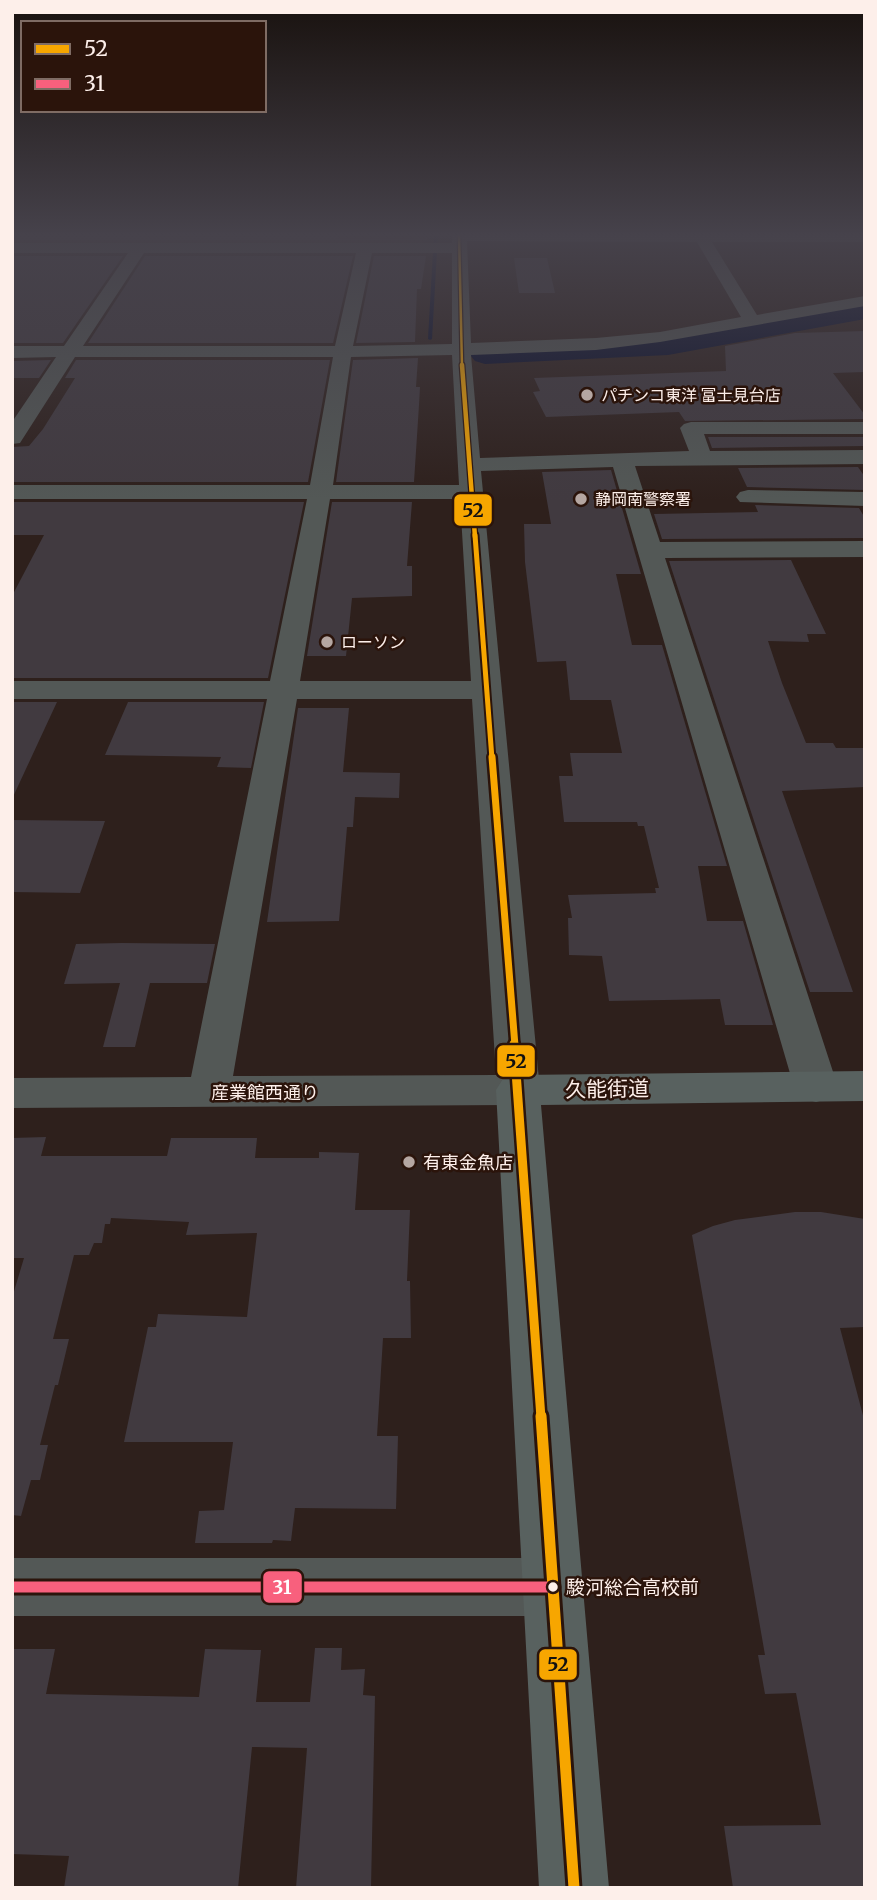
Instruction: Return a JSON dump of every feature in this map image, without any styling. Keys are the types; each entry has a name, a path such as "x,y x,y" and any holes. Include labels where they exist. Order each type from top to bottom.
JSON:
{"main road":[{"name":"久能街道","path":"518,1090 865,1086"},
{"path":"518,1090 574,1888"}],"street":[{"path":"12,438 90,323"},
{"path":"209,1093 349,323"},
{"path":"460,323 469,479 518,1090"},
{"path":"461,356 630,341 749,323"},
{"path":"12,352 343,351 461,356 634,354 820,323"},
{"path":"702,458 691,428 865,428"},
{"path":"781,428 796,457"},
{"path":"837,457 864,499"},
{"path":"12,492 320,492 469,479 622,460 865,457"},
{"path":"622,460 816,1087"},
{"path":"748,497 864,499"},
{"path":"651,550 865,549"},
{"path":"12,690 486,690"},
{"name":"産業館西通り","path":"12,1093 518,1090"},
{"path":"12,1587 553,1587"}],"building":[{"path":"12,323 77,323 63,343 12,343"},
{"path":"101,323 338,323 333,343 88,343"},
{"path":"360,323 416,323 415,342 356,343"},
{"path":"865,331 865,372 833,373 865,415 865,419 685,421 679,412 546,417 533,392 540,391 534,378 726,371 725,346 795,333"},
{"path":"418,358 416,387 420,387 414,482 336,482 353,360"},
{"path":"51,360 39,378 12,378 12,361"},
{"path":"76,360 330,360 308,482 12,482 12,447 29,446 43,429 75,378 65,378"},
{"path":"708,437 865,437 865,446 712,448"},
{"path":"858,467 865,477 865,490 747,487 738,468"},
{"path":"611,470 641,574 616,574 632,645 662,645 727,866 698,866 707,921 743,921 773,1025 725,1025 720,999 609,1001 602,956 569,955 568,918 572,918 568,895 656,893 655,888 659,888 644,826 638,826 637,822 564,822 559,776 573,776 570,753 622,753 611,700 570,700 566,661 537,662 525,562 524,524 551,524 542,472"},
{"path":"12,502 304,502 268,678 12,678 12,596 44,535 12,535"},
{"path":"332,502 412,502 407,566 412,566 412,596 352,598 346,656 307,656"},
{"path":"755,505 859,508 865,518 865,538 662,539 654,514 758,512"},
{"path":"791,560 826,634 807,634 809,642 768,641 782,683 806,743 833,743 836,748 865,748 865,787 782,791 853,992 810,992 669,561"},
{"path":"12,702 57,702 12,799"},
{"path":"128,702 264,702 251,768 217,767 221,757 105,755"},
{"path":"298,708 349,708 343,772 400,773 399,798 355,797 353,827 347,827 339,921 267,922"},
{"path":"12,820 105,821 80,893 12,892"},
{"path":"76,944 215,944 207,983 150,983 135,1047 103,1047 120,983 64,984"},
{"path":"46,1137 41,1156 167,1156 171,1138 257,1138 255,1158 319,1158 319,1152 359,1153 355,1210 410,1210 407,1281 410,1281 411,1338 383,1338 377,1436 398,1436 396,1509 295,1508 291,1541 195,1543 199,1511 224,1510 233,1442 124,1442 148,1327 156,1327 158,1314 247,1317 257,1233 186,1235 189,1222 111,1218 110,1224 105,1224 102,1243 94,1243 89,1255 74,1255 53,1339 69,1339 40,1445 48,1445 40,1480 31,1480 21,1516 12,1515 12,1298 24,1258 12,1258 12,1138"},
{"path":"795,1212 821,1212 865,1219 865,1327 840,1328 865,1423 865,1888 733,1888 724,1826 821,1825 796,1693 765,1694 758,1655 765,1655 692,1235 735,1220"},
{"path":"315,1648 342,1648 341,1670 365,1669 363,1695 375,1696 371,1888 296,1888 307,1748 252,1747 238,1888 64,1888 69,1856 12,1854 12,1649 55,1649 46,1694 199,1697 205,1649 261,1650 256,1702 310,1702"}],"waterway":[{"path":"430,339 431,323"},
{"path":"485,355 668,346 799,323"}],"transit line":[{"name":"52","path":"461,323 462,372 518,1090 574,1888"},
{"name":"31","path":"12,1587 553,1587"}],"place":[{"name":"パチンコ東洋 富士見台店","path":"587,395"},
{"name":"静岡南警察署","path":"581,499"},
{"name":"ローソン","path":"327,642"},
{"name":"有東金魚店","path":"409,1162"},
{"name":"駿河総合高校前","path":"553,1587"}]}
